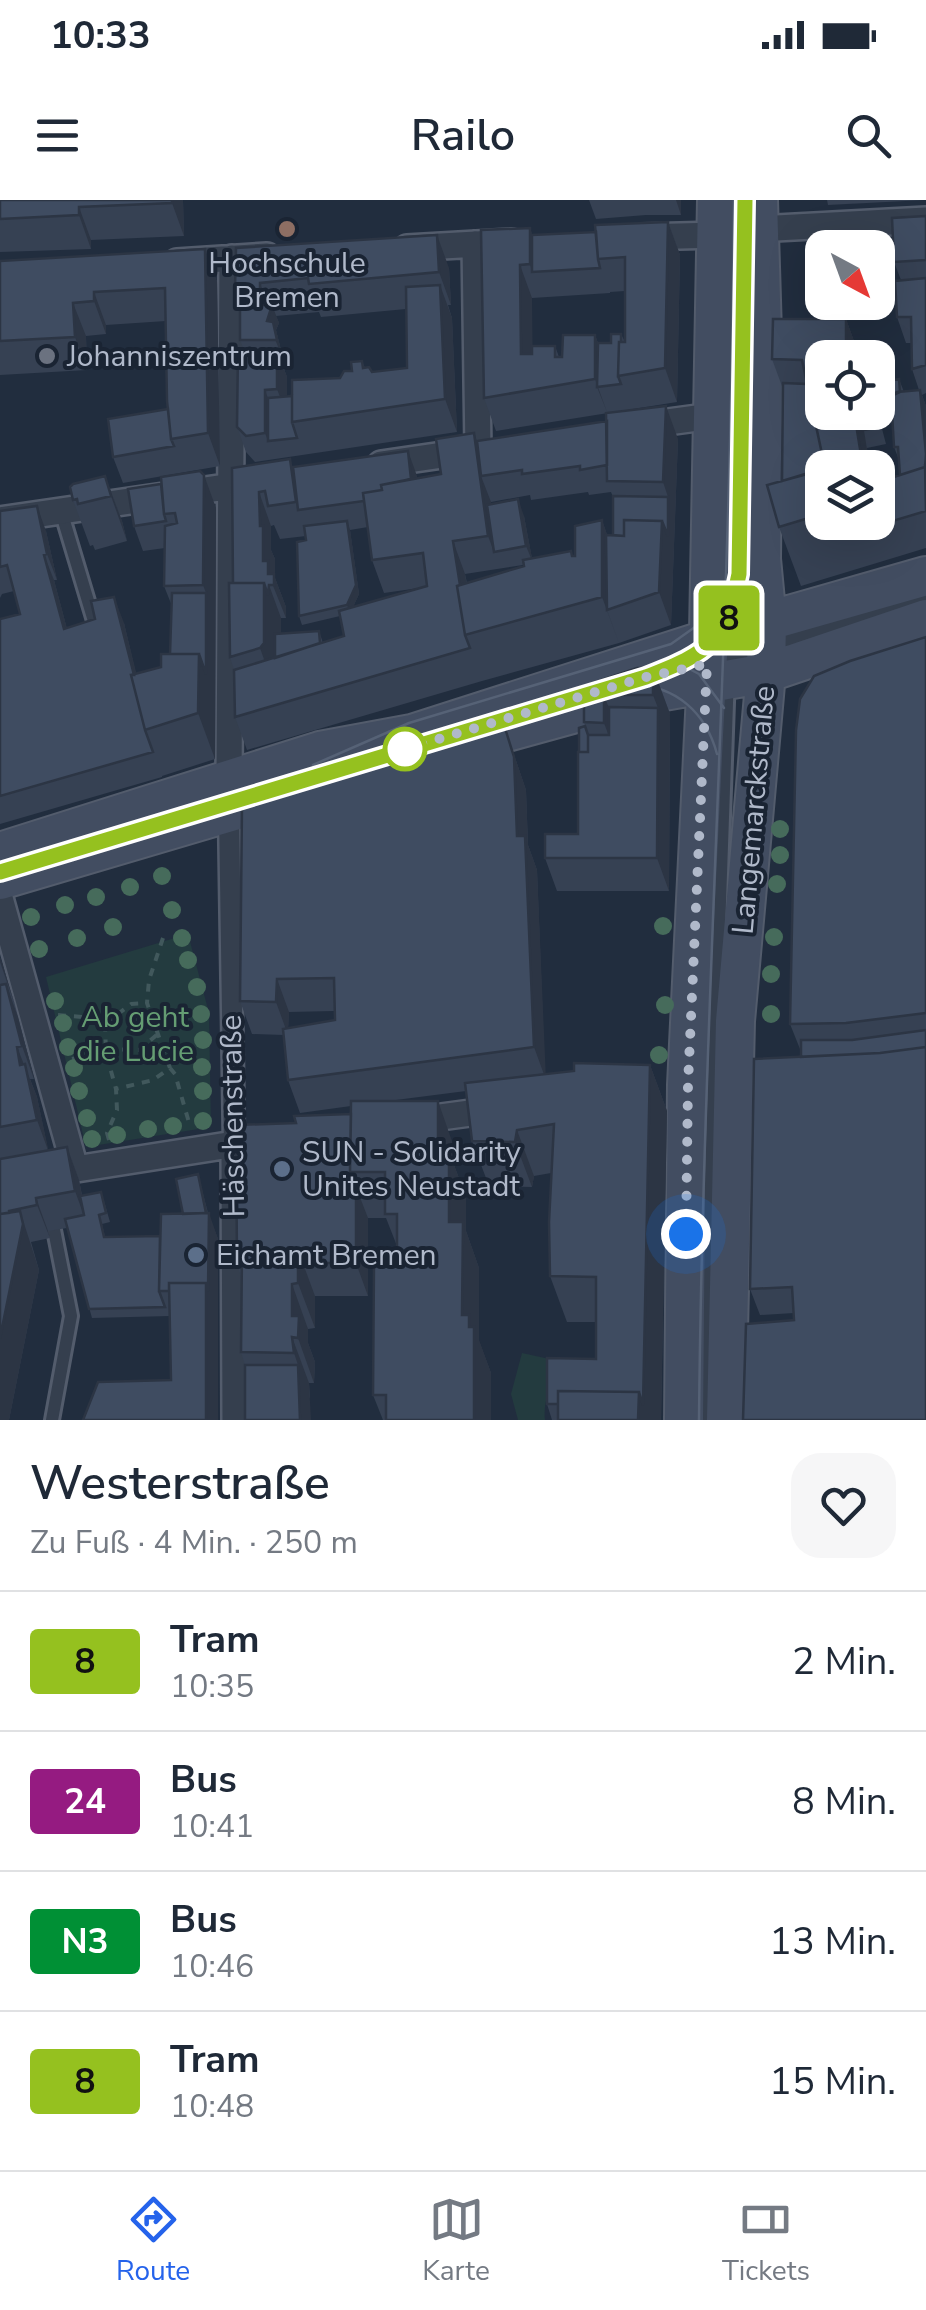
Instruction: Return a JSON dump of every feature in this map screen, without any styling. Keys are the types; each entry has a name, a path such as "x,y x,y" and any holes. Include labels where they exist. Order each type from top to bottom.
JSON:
{"main road":[{"name":"Langemarckstraße","path":"726,1420 742,1076 735,1021 767,647 761,559 763,367 752,210"},
{"name":"Langemarckstraße","path":"684,1420 678,1086 714,661 712,416 717,218"},
{"path":"0,852 624,699 714,661 767,647 926,576"},
{"path":"0,880 240,794 320,752 412,734 500,708 767,647 926,619"}],"street":[{"path":"752,210 926,220"},
{"path":"614,238 717,218"},
{"path":"380,250 534,242"},
{"path":"365,467 488,448 475,244"},
{"path":"144,264 288,255"},
{"path":"232,258 232,486 240,794"},
{"path":"610,430 712,416"},
{"path":"0,520 289,478"},
{"name":"Häschenstraße","path":"235,1420 234,1144 240,794"},
{"path":"0,898 28,1012 74,1168"},
{"path":"390,1124 533,1105"},
{"path":"0,1181 44,1180 74,1168 293,1136"}],"lane":[{"path":"705,1420 714,661 752,210"},
{"path":"61,511 94,621"},
{"path":"767,647 926,596"},
{"path":"292,778 314,777 579,697"},
{"path":"276,783 358,744"},
{"path":"0,867 240,794"},
{"path":"52,1420 70,1316 54,1230"}],"path":[{"path":"163,938 149,980 147,1004 175,1074 198,1149"},
{"path":"105,1024 131,1004 147,1004"},
{"path":"28,1012 93,1018 105,1024"},
{"path":"105,1024 106,1050 116,1088 117,1110 107,1133 112,1162"},
{"path":"46,1063 106,1050 139,1050 159,1033"},
{"path":"116,1088 153,1080 170,1068"}],"green space":[{"name":"Ab geht die Lucie","path":"188,934 209,1013 211,1127 86,1147 46,977"},
{"path":"522,1353 554,1360 545,1420 518,1420 511,1394"}],"building":[{"path":"0,200 172,203 79,207 79,215 0,219"},
{"path":"926,216 926,260 895,262 892,218"},
{"path":"668,222 665,368 618,376 619,342 625,342 625,257 598,259 595,225"},
{"path":"530,228 530,264 520,265 521,354 532,354 532,346 555,346 555,357 562,357 563,335 595,335 595,379 484,398 481,230"},
{"path":"596,232 600,268 532,272 532,235"},
{"path":"437,235 439,272 309,284 308,278 260,283 260,290 235,289 236,248"},
{"path":"205,249 208,433 171,439 165,288 94,292 94,301 73,303 75,337 0,341 0,261"},
{"path":"926,278 926,365 912,369 911,317 897,317 895,281"},
{"path":"440,285 445,399 292,422 292,380 340,378 344,371 352,371 351,362 362,361 363,368 369,367 372,372 407,368 406,287"},
{"path":"240,305 272,305 267,321 273,322 277,340 240,340"},
{"path":"773,319 846,320 846,340 805,340 805,374 802,360 772,359"},
{"path":"611,334 621,334 621,384 597,387 598,343 611,343"},
{"path":"238,350 277,351 277,389 265,390 265,433 246,436 237,427"},
{"path":"899,379 900,392 895,394 895,380"},
{"path":"783,383 805,384 805,430 817,430 821,450 805,450 805,474 782,481"},
{"path":"920,390 926,454 925,467 900,475 893,430 897,392"},
{"path":"292,396 292,422 297,438 268,441 268,398"},
{"path":"666,406 663,482 607,481 606,413"},
{"path":"168,409 174,446 113,457 108,419"},
{"path":"607,421 607,465 481,476 477,441"},
{"path":"817,430 857,430 860,450 821,450"},
{"path":"474,433 488,536 453,541 460,585 457,586 470,648 235,717 234,670 344,636 339,611 427,586 423,553 372,560 363,493 382,490 381,485 441,474 436,439"},
{"path":"408,451 411,479 363,493 364,501 298,510 293,467"},
{"path":"290,459 296,502 268,506 265,491 259,492 263,561 268,561 268,574 274,574 274,585 269,585 268,595 264,583 233,583 232,468"},
{"path":"925,467 926,511 895,520 895,477"},
{"path":"200,471 204,475 203,585 164,586 165,526 177,523 175,513 164,514 161,477"},
{"path":"805,475 805,519 779,527 767,485"},
{"path":"105,476 111,496 78,504 77,499 73,500 73,484"},
{"path":"161,484 166,521 134,526 128,489"},
{"path":"613,496 668,497 668,536 662,521 624,520 624,536 613,535"},
{"path":"518,499 526,546 494,552 487,505"},
{"path":"37,506 47,554 44,555 64,629 95,619 91,601 114,597 153,752 0,796 0,619 20,614 7,565 0,567 0,511"},
{"path":"602,520 602,597 465,635 457,586 524,566 523,560 571,551 575,556 575,526"},
{"path":"624,520 662,521 659,592 607,610 606,535 624,536"},
{"path":"347,521 356,585 347,605 299,616 297,542 306,540 304,526"},
{"path":"229,583 264,583 264,643 260,648 230,657"},
{"path":"172,593 206,593 206,674 199,654 170,654"},
{"path":"319,631 320,643 275,658 275,634"},
{"path":"926,637 926,1013 846,1023 790,1024 796,730 800,699 814,676"},
{"path":"161,654 199,654 198,713 145,730 131,675 161,667"},
{"path":"637,668 653,668 653,695 604,695 604,723 584,722 584,686"},
{"path":"609,707 658,708 657,858 545,858 545,834 578,834 578,752 588,752 588,735 609,735"},
{"path":"585,726 588,752 579,752 579,728"},
{"path":"505,728 514,757 517,836 525,836 534,1047 288,1080 283,1029 335,1020 334,978 277,979 276,1002 240,1001 242,804"},
{"path":"6,984 22,1046 17,1047 20,1065 25,1064 37,1120 0,1127 0,985"},
{"path":"926,1030 926,1047 801,1057 801,1040 852,1040"},
{"path":"926,1047 926,1420 743,1420 746,1324 794,1320 792,1287 750,1289 754,1059"},
{"path":"574,1063 650,1065 643,1405 639,1392 558,1391 558,1404 547,1404 547,1358 596,1359 596,1277 550,1276 554,1124 517,1130 515,1142 472,1141 465,1083 574,1071"},
{"path":"351,1101 438,1101 438,1151 449,1151 449,1222 463,1222 462,1315 469,1315 469,1327 474,1327 474,1420 386,1420 386,1395 373,1395 374,1261 397,1261 397,1214 385,1214 385,1172 350,1172"},
{"path":"351,1114 356,1263 303,1263 298,1250 242,1251 242,1263 237,1263 236,1125 296,1123 294,1116"},
{"path":"67,1147 75,1191 36,1198 37,1205 0,1214 0,1159"},
{"path":"198,1174 206,1213 183,1214 176,1179"},
{"path":"101,1192 106,1213 99,1215 104,1237 160,1236 159,1291 165,1307 89,1309 65,1219 84,1215 80,1196"},
{"path":"20,1211 23,1224 0,1338 0,1214"},
{"path":"209,1213 208,1291 206,1283 169,1283 169,1291 159,1291 161,1214"},
{"path":"298,1250 298,1283 292,1284 292,1316 299,1316 298,1338 292,1337 294,1353 241,1352 242,1251"},
{"path":"169,1283 206,1283 206,1420 83,1420 98,1382 171,1380"},
{"path":"245,1365 298,1365 300,1420 245,1420"},
{"path":"558,1391 639,1392 638,1420 558,1420"}],"tram line":[{"path":"699,1420 734,200"},
{"name":"8","path":"0,872 646,677 704,650 728,620 739,574 745,200"},
{"path":"313,765 409,723 671,644 702,622 723,585"},
{"path":"0,872 646,677 701,650 727,622"},
{"path":"670,659 699,674 724,708"},
{"path":"632,685 662,690 687,704 705,726 717,754"}],"place":[{"name":"Hochschule Bremen","path":"287,229"},
{"name":"Johanniszentrum","path":"47,356"},
{"name":"SUN - Solidarity Unites Neustadt","path":"282,1169"},
{"name":"Eichamt Bremen","path":"196,1255"}],"route":[{"path":"405,749 646,677 707,664 688,1084 686,1234"}]}
